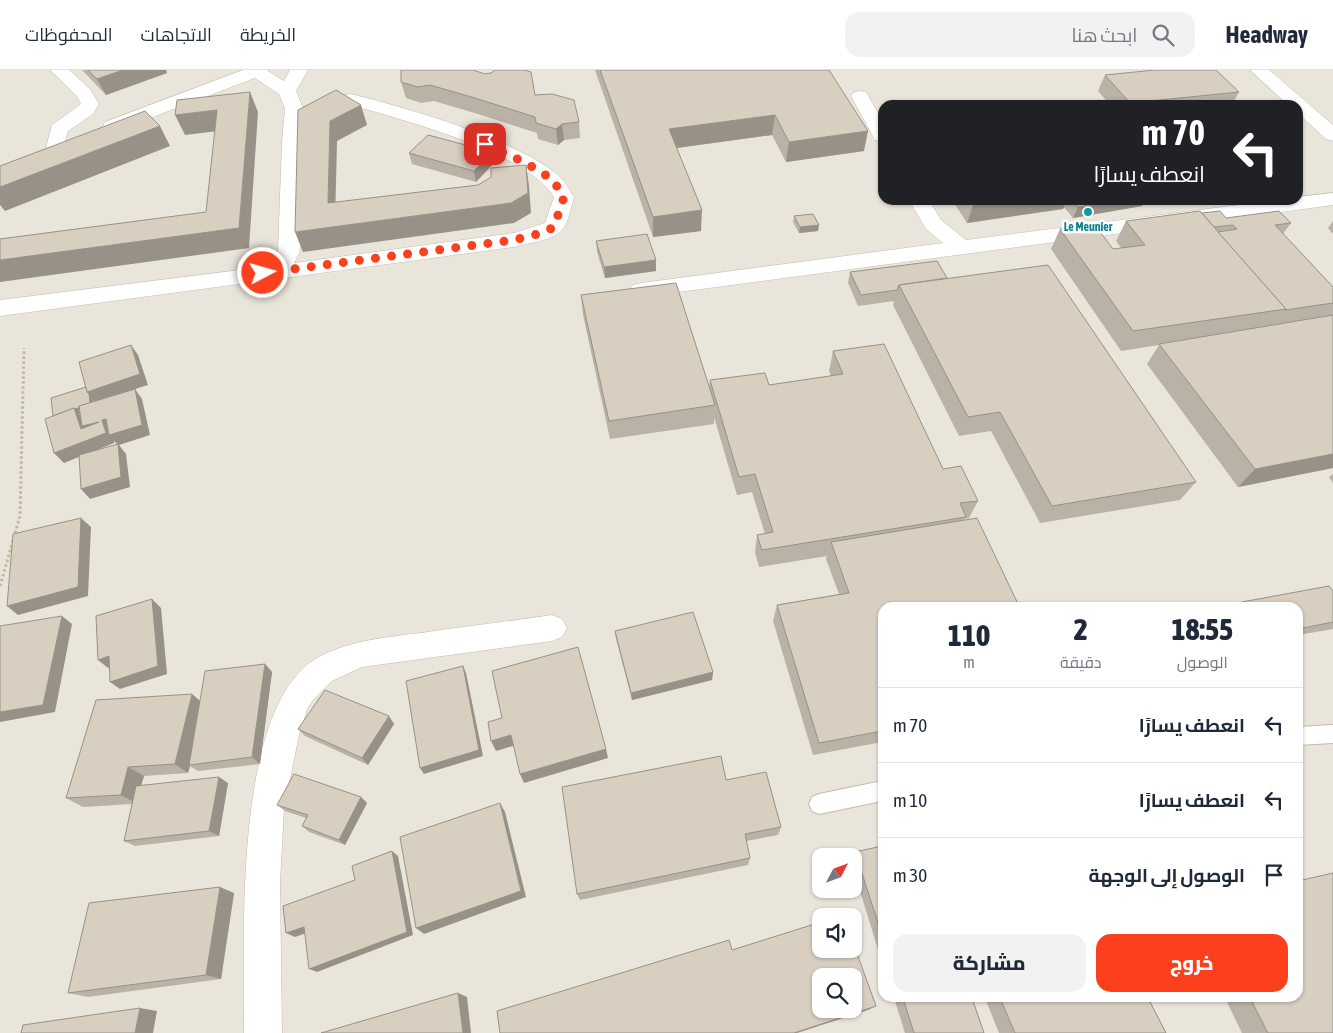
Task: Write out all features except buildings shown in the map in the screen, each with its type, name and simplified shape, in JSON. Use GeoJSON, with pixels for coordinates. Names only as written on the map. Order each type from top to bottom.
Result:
{"type":"FeatureCollection","features":[{"type":"Feature","properties":{"kind":"street"},"geometry":{"type":"LineString","coordinates":[[59,70],[84,93],[90,104],[87,110],[59,129],[47,150],[72,140]]}},
{"type":"Feature","properties":{"kind":"street"},"geometry":{"type":"LineString","coordinates":[[287,91],[299,70]]}},
{"type":"Feature","properties":{"kind":"street"},"geometry":{"type":"LineString","coordinates":[[1259,70],[1293,100]]}},
{"type":"Feature","properties":{"kind":"street"},"geometry":{"type":"LineString","coordinates":[[99,131],[257,71],[287,91],[294,108],[291,142],[289,251],[279,272]]}},
{"type":"Feature","properties":{"kind":"street"},"geometry":{"type":"LineString","coordinates":[[860,96],[878,129]]}},
{"type":"Feature","properties":{"kind":"street"},"geometry":{"type":"LineString","coordinates":[[0,308],[514,240],[542,233],[554,227],[564,197],[552,179],[526,163],[485,144],[351,99]]}},
{"type":"Feature","properties":{"kind":"street"},"geometry":{"type":"LineString","coordinates":[[1303,109],[1333,135]]}},
{"type":"Feature","properties":{"kind":"street"},"geometry":{"type":"LineString","coordinates":[[1303,204],[1333,200]]}},
{"type":"Feature","properties":{"kind":"street"},"geometry":{"type":"LineString","coordinates":[[922,205],[933,224],[962,248]]}},
{"type":"Feature","properties":{"kind":"street"},"geometry":{"type":"LineString","coordinates":[[617,293],[1294,205]]}},
{"type":"Feature","properties":{"kind":"street"},"geometry":{"type":"LineString","coordinates":[[263,1033],[264,848],[268,800],[290,712],[301,690],[318,673],[339,661],[362,654],[552,628]]}},
{"type":"Feature","properties":{"kind":"lane"},"geometry":{"type":"LineString","coordinates":[[1303,736],[1333,734]]}},
{"type":"Feature","properties":{"kind":"lane"},"geometry":{"type":"LineString","coordinates":[[819,804],[878,792]]}},
{"type":"Feature","properties":{"kind":"path"},"geometry":{"type":"LineString","coordinates":[[0,586],[20,516],[24,348]]}},
{"type":"Feature","properties":{"kind":"shaded area"},"geometry":{"type":"Polygon","coordinates":[[[0,70],[1333,70],[1333,1033],[0,1033],[0,70]]]}},
{"type":"Feature","properties":{"kind":"place","name":"Le Meunier"},"geometry":{"type":"Point","coordinates":[1088,212]}},
{"type":"Feature","properties":{"kind":"route"},"geometry":{"type":"LineString","coordinates":[[263,273],[514,240],[542,233],[554,227],[564,197],[552,179],[526,163],[485,144]]}}]}
